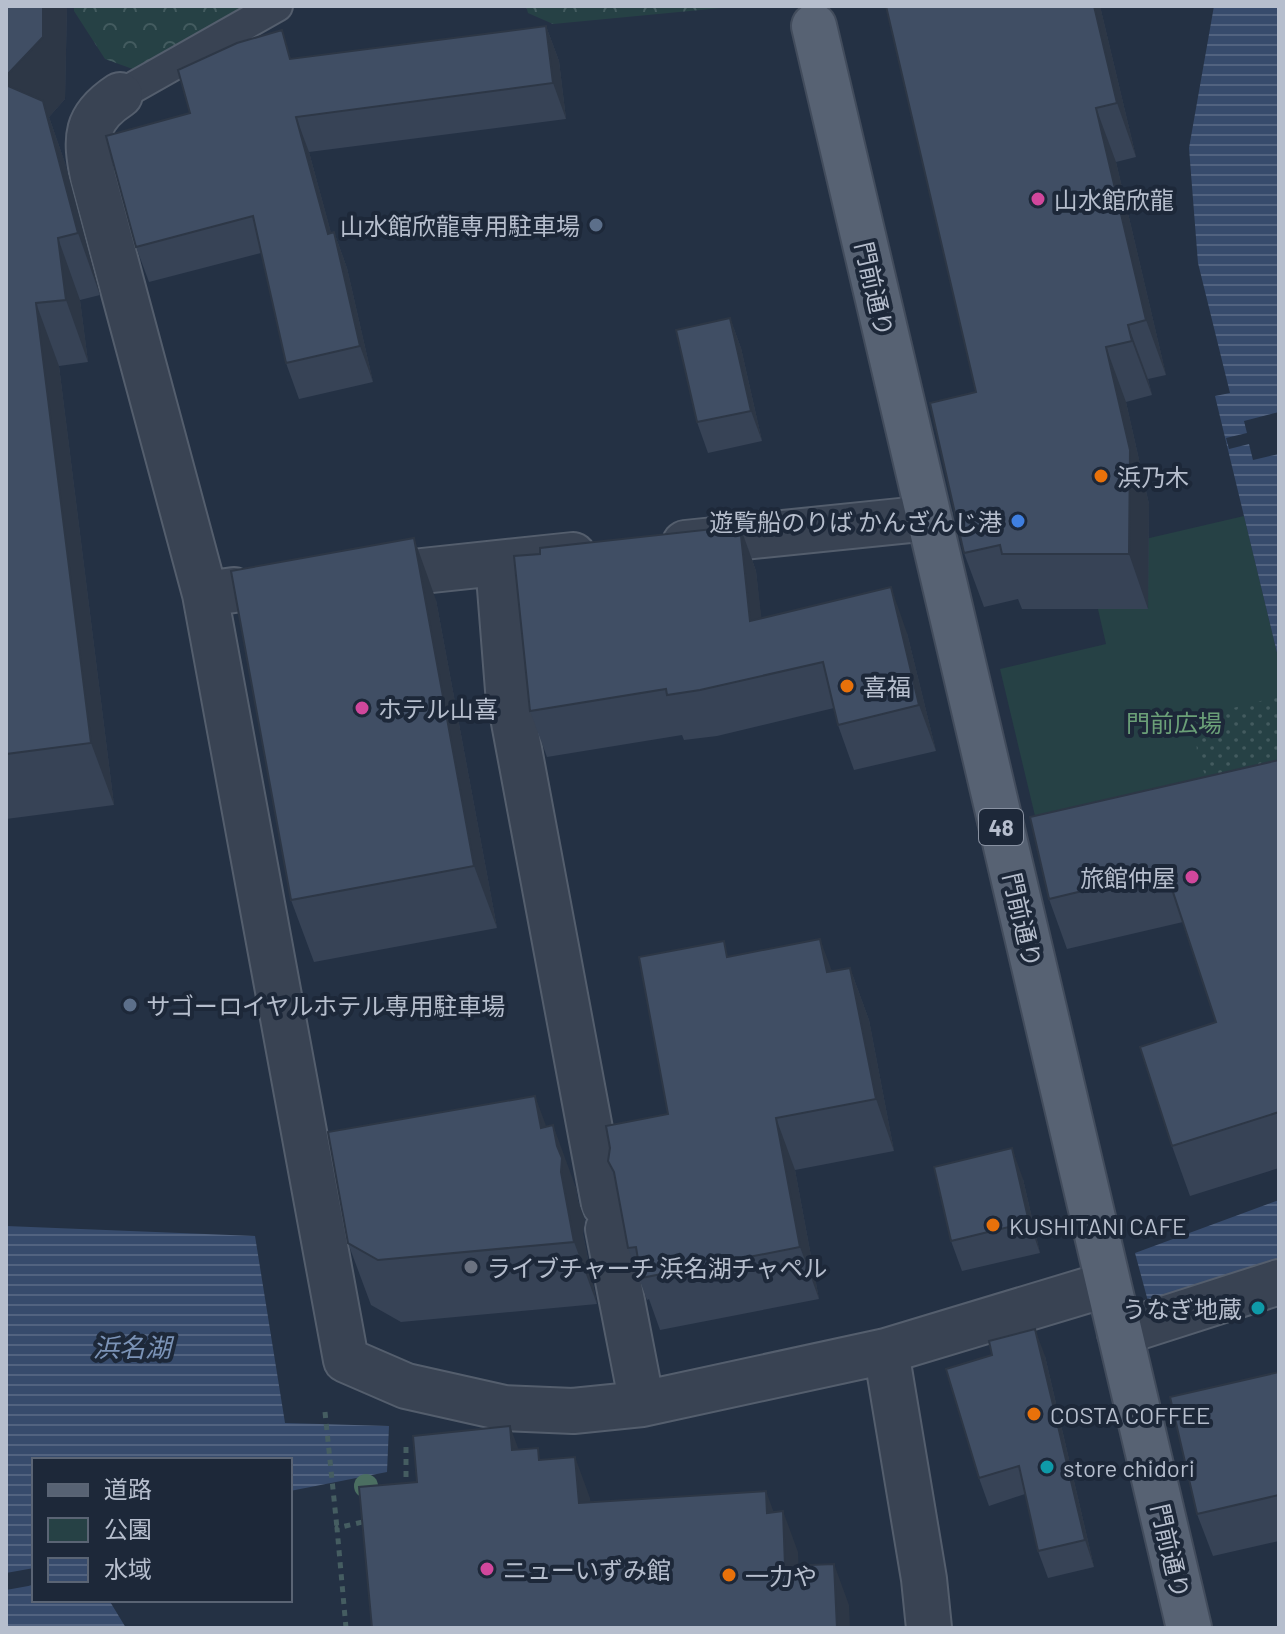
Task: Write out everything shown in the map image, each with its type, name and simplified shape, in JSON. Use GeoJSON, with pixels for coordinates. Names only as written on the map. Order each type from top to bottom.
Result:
{"type":"FeatureCollection","features":[{"type":"Feature","properties":{"kind":"main road","name":"門前通り"},"geometry":{"type":"LineString","coordinates":[[814,26],[1189,1628]]}},
{"type":"Feature","properties":{"kind":"street"},"geometry":{"type":"LineString","coordinates":[[120,95],[101,108],[89,128],[88,151],[205,594],[346,1360],[406,1386],[504,1408],[573,1411],[642,1404],[886,1351],[1108,1284]]}},
{"type":"Feature","properties":{"kind":"street"},"geometry":{"type":"LineString","coordinates":[[328,581],[929,518]]}},
{"type":"Feature","properties":{"kind":"street"},"geometry":{"type":"LineString","coordinates":[[498,563],[508,690],[642,1404]]}},
{"type":"Feature","properties":{"kind":"street"},"geometry":{"type":"LineString","coordinates":[[205,594],[267,587]]}},
{"type":"Feature","properties":{"kind":"street"},"geometry":{"type":"LineString","coordinates":[[1120,1333],[1279,1282]]}},
{"type":"Feature","properties":{"kind":"street"},"geometry":{"type":"LineString","coordinates":[[886,1351],[924,1579],[929,1628]]}},
{"type":"Feature","properties":{"kind":"lane"},"geometry":{"type":"LineString","coordinates":[[120,95],[277,6]]}},
{"type":"Feature","properties":{"kind":"path"},"geometry":{"type":"LineString","coordinates":[[405,1496],[406,1386]]}},
{"type":"Feature","properties":{"kind":"path"},"geometry":{"type":"LineString","coordinates":[[325,1410],[346,1628]]}},
{"type":"Feature","properties":{"kind":"path"},"geometry":{"type":"LineString","coordinates":[[337,1528],[378,1518]]}},
{"type":"Feature","properties":{"kind":"green space"},"geometry":{"type":"Polygon","coordinates":[[[74,6],[258,6],[141,72],[105,59],[74,11],[74,6]]]}},
{"type":"Feature","properties":{"kind":"green space"},"geometry":{"type":"Polygon","coordinates":[[[526,6],[742,6],[553,24],[528,13],[526,6]]]}},
{"type":"Feature","properties":{"kind":"green space","name":"門前広場"},"geometry":{"type":"Polygon","coordinates":[[[1244,516],[1279,661],[1279,804],[1045,858],[1000,669],[1106,644],[1085,553],[1244,516]]]}},
{"type":"Feature","properties":{"kind":"green space"},"geometry":{"type":"Polygon","coordinates":[[[1279,697],[1279,804],[1207,778],[1198,757],[1197,740],[1202,727],[1226,711],[1279,697]]]}},
{"type":"Feature","properties":{"kind":"water"},"geometry":{"type":"Polygon","coordinates":[[[1214,6],[1279,6],[1279,661],[1215,396],[1230,393],[1198,263],[1189,148],[1214,6]]]}},
{"type":"Feature","properties":{"kind":"water"},"geometry":{"type":"Polygon","coordinates":[[[1279,1200],[1279,1261],[1149,1305],[1135,1253],[1279,1200]]]}},
{"type":"Feature","properties":{"kind":"water","name":"浜名湖"},"geometry":{"type":"Polygon","coordinates":[[[6,1226],[255,1236],[285,1423],[389,1426],[387,1472],[292,1491],[292,1458],[32,1458],[32,1568],[6,1573],[6,1226]]]}},
{"type":"Feature","properties":{"kind":"water"},"geometry":{"type":"Polygon","coordinates":[[[32,1585],[32,1602],[110,1602],[126,1628],[6,1628],[6,1590],[32,1585]]]}},
{"type":"Feature","properties":{"kind":"pier"},"geometry":{"type":"Polygon","coordinates":[[[1279,412],[1279,454],[1253,460],[1249,444],[1229,449],[1226,438],[1247,433],[1244,421],[1279,412]]]}},
{"type":"Feature","properties":{"kind":"building"},"geometry":{"type":"Polygon","coordinates":[[[6,6],[43,6],[43,37],[6,76],[6,6]]]}},
{"type":"Feature","properties":{"kind":"building"},"geometry":{"type":"Polygon","coordinates":[[[886,6],[1094,6],[1117,103],[1096,108],[1146,320],[1128,325],[1132,341],[1106,347],[1130,450],[1129,554],[1002,554],[1000,545],[964,553],[930,403],[976,392],[886,6]]]}},
{"type":"Feature","properties":{"kind":"building"},"geometry":{"type":"Polygon","coordinates":[[[546,26],[553,83],[296,117],[328,234],[334,232],[360,346],[286,363],[253,216],[136,247],[106,136],[190,113],[178,70],[237,43],[282,30],[290,59],[546,26]]]}},
{"type":"Feature","properties":{"kind":"building"},"geometry":{"type":"Polygon","coordinates":[[[6,85],[43,101],[78,233],[58,238],[66,300],[36,303],[91,743],[6,754],[6,85]]]}},
{"type":"Feature","properties":{"kind":"building"},"geometry":{"type":"Polygon","coordinates":[[[730,318],[751,411],[697,422],[676,330],[730,318]]]}},
{"type":"Feature","properties":{"kind":"building"},"geometry":{"type":"Polygon","coordinates":[[[740,526],[750,621],[891,587],[919,705],[838,725],[823,662],[700,690],[667,695],[666,689],[530,711],[514,556],[540,554],[540,548],[740,526]]]}},
{"type":"Feature","properties":{"kind":"building"},"geometry":{"type":"Polygon","coordinates":[[[414,538],[474,866],[291,900],[231,571],[414,538]]]}},
{"type":"Feature","properties":{"kind":"building"},"geometry":{"type":"Polygon","coordinates":[[[1279,760],[1279,1112],[1172,1146],[1140,1047],[1216,1022],[1166,871],[1049,899],[1030,817],[1279,760]]]}},
{"type":"Feature","properties":{"kind":"building"},"geometry":{"type":"Polygon","coordinates":[[[820,939],[827,972],[850,968],[876,1099],[776,1118],[800,1247],[641,1278],[636,1247],[628,1248],[614,1172],[608,1161],[610,1148],[606,1126],[668,1114],[639,957],[724,941],[727,957],[820,939]]]}},
{"type":"Feature","properties":{"kind":"building"},"geometry":{"type":"Polygon","coordinates":[[[535,1096],[541,1128],[553,1125],[562,1158],[561,1172],[574,1242],[378,1260],[348,1243],[328,1132],[535,1096]]]}},
{"type":"Feature","properties":{"kind":"building"},"geometry":{"type":"Polygon","coordinates":[[[1012,1148],[1029,1222],[951,1241],[934,1167],[1012,1148]]]}},
{"type":"Feature","properties":{"kind":"building"},"geometry":{"type":"Polygon","coordinates":[[[1035,1329],[1085,1540],[1038,1551],[1019,1466],[979,1478],[946,1369],[992,1355],[989,1341],[1035,1329]]]}},
{"type":"Feature","properties":{"kind":"building"},"geometry":{"type":"Polygon","coordinates":[[[1279,1372],[1279,1495],[1197,1514],[1170,1397],[1279,1372]]]}},
{"type":"Feature","properties":{"kind":"building"},"geometry":{"type":"Polygon","coordinates":[[[510,1426],[512,1450],[538,1448],[539,1460],[575,1457],[579,1503],[766,1491],[767,1513],[783,1511],[785,1566],[834,1564],[837,1628],[372,1628],[359,1487],[417,1482],[413,1436],[510,1426]]]}},
{"type":"Feature","properties":{"kind":"place","name":"山水館欣龍"},"geometry":{"type":"Point","coordinates":[1038,199]}},
{"type":"Feature","properties":{"kind":"place","name":"山水館欣龍専用駐車場"},"geometry":{"type":"Point","coordinates":[596,225]}},
{"type":"Feature","properties":{"kind":"place","name":"浜乃木"},"geometry":{"type":"Point","coordinates":[1101,476]}},
{"type":"Feature","properties":{"kind":"place","name":"遊覧船のりば かんざんじ港"},"geometry":{"type":"Point","coordinates":[1018,521]}},
{"type":"Feature","properties":{"kind":"place","name":"喜福"},"geometry":{"type":"Point","coordinates":[847,686]}},
{"type":"Feature","properties":{"kind":"place","name":"ホテル山喜"},"geometry":{"type":"Point","coordinates":[362,708]}},
{"type":"Feature","properties":{"kind":"place","name":"旅館仲屋"},"geometry":{"type":"Point","coordinates":[1192,877]}},
{"type":"Feature","properties":{"kind":"place","name":"サゴーロイヤルホテル専用駐車場"},"geometry":{"type":"Point","coordinates":[130,1005]}},
{"type":"Feature","properties":{"kind":"place","name":"KUSHITANI CAFE"},"geometry":{"type":"Point","coordinates":[993,1225]}},
{"type":"Feature","properties":{"kind":"place","name":"ライブチャーチ 浜名湖チャペル"},"geometry":{"type":"Point","coordinates":[471,1267]}},
{"type":"Feature","properties":{"kind":"place","name":"うなぎ地蔵"},"geometry":{"type":"Point","coordinates":[1258,1308]}},
{"type":"Feature","properties":{"kind":"place","name":"COSTA COFFEE"},"geometry":{"type":"Point","coordinates":[1034,1414]}},
{"type":"Feature","properties":{"kind":"place","name":"store chidori"},"geometry":{"type":"Point","coordinates":[1047,1467]}},
{"type":"Feature","properties":{"kind":"place","name":"ニューいずみ館"},"geometry":{"type":"Point","coordinates":[487,1569]}},
{"type":"Feature","properties":{"kind":"place","name":"一力や"},"geometry":{"type":"Point","coordinates":[729,1575]}}]}
